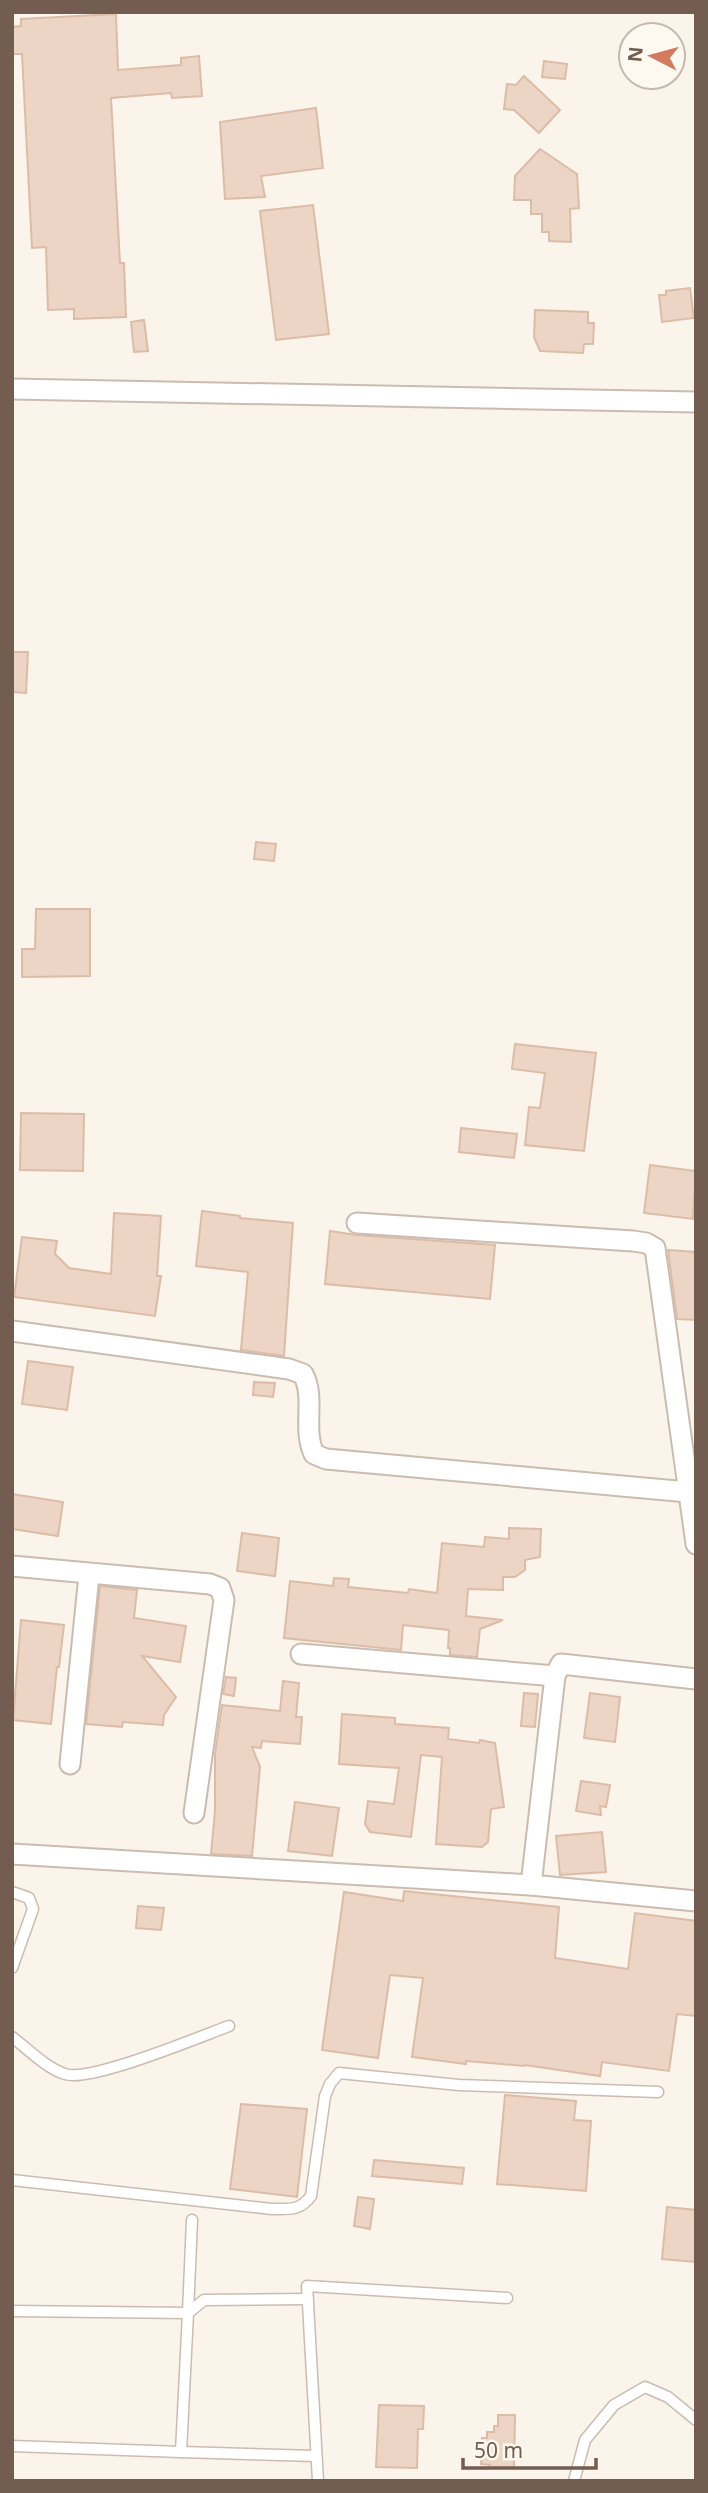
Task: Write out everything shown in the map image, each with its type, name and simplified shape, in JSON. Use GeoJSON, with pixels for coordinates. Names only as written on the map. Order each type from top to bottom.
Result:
{"type":"FeatureCollection","features":[{"type":"Feature","properties":{"kind":"street"},"geometry":{"type":"LineString","coordinates":[[12,389],[696,402]]}},
{"type":"Feature","properties":{"kind":"street"},"geometry":{"type":"LineString","coordinates":[[357,1223],[646,1242],[655,1248],[696,1544]]}},
{"type":"Feature","properties":{"kind":"street"},"geometry":{"type":"LineString","coordinates":[[12,1331],[303,1374],[309,1385],[309,1442],[314,1454],[326,1459],[688,1492]]}},
{"type":"Feature","properties":{"kind":"street"},"geometry":{"type":"LineString","coordinates":[[12,1566],[210,1584],[220,1588],[224,1600],[194,1813]]}},
{"type":"Feature","properties":{"kind":"street"},"geometry":{"type":"LineString","coordinates":[[70,1764],[89,1574]]}},
{"type":"Feature","properties":{"kind":"street"},"geometry":{"type":"LineString","coordinates":[[300,1654],[555,1676]]}},
{"type":"Feature","properties":{"kind":"street"},"geometry":{"type":"LineString","coordinates":[[531,1885],[555,1676],[561,1664],[696,1679]]}},
{"type":"Feature","properties":{"kind":"street"},"geometry":{"type":"LineString","coordinates":[[12,1854],[531,1885],[696,1900]]}},
{"type":"Feature","properties":{"kind":"lane"},"geometry":{"type":"LineString","coordinates":[[12,1892],[29,1898],[33,1909],[12,1968]]}},
{"type":"Feature","properties":{"kind":"lane"},"geometry":{"type":"LineString","coordinates":[[12,2037],[57,2071],[68,2076],[93,2075],[229,2026]]}},
{"type":"Feature","properties":{"kind":"lane"},"geometry":{"type":"LineString","coordinates":[[12,2180],[295,2210],[305,2205],[311,2196],[325,2096],[339,2073],[459,2085],[658,2092]]}},
{"type":"Feature","properties":{"kind":"lane"},"geometry":{"type":"LineString","coordinates":[[181,2452],[192,2220]]}},
{"type":"Feature","properties":{"kind":"lane"},"geometry":{"type":"LineString","coordinates":[[318,2481],[307,2286],[506,2298]]}},
{"type":"Feature","properties":{"kind":"lane"},"geometry":{"type":"LineString","coordinates":[[12,2311],[188,2313],[204,2300],[308,2299]]}},
{"type":"Feature","properties":{"kind":"lane"},"geometry":{"type":"LineString","coordinates":[[574,2481],[585,2440],[614,2405],[645,2387],[668,2397],[696,2420]]}},
{"type":"Feature","properties":{"kind":"lane"},"geometry":{"type":"LineString","coordinates":[[12,2446],[316,2456]]}},
{"type":"Feature","properties":{"kind":"building"},"geometry":{"type":"Polygon","coordinates":[[[116,14],[118,70],[181,65],[181,58],[199,56],[202,96],[172,98],[171,93],[111,98],[120,263],[124,263],[126,317],[74,319],[74,309],[48,310],[46,247],[32,248],[22,54],[12,54],[12,27],[21,26],[21,19],[116,14]]]}},
{"type":"Feature","properties":{"kind":"building"},"geometry":{"type":"Polygon","coordinates":[[[544,61],[567,64],[565,79],[542,77],[544,61]]]}},
{"type":"Feature","properties":{"kind":"building"},"geometry":{"type":"Polygon","coordinates":[[[524,76],[560,110],[539,133],[514,110],[504,109],[507,84],[516,85],[524,76]]]}},
{"type":"Feature","properties":{"kind":"building"},"geometry":{"type":"Polygon","coordinates":[[[316,108],[323,168],[261,176],[265,197],[225,199],[220,122],[316,108]]]}},
{"type":"Feature","properties":{"kind":"building"},"geometry":{"type":"Polygon","coordinates":[[[540,149],[577,174],[579,208],[570,209],[571,242],[549,241],[549,232],[542,232],[542,214],[531,214],[531,200],[514,200],[515,176],[540,149]]]}},
{"type":"Feature","properties":{"kind":"building"},"geometry":{"type":"Polygon","coordinates":[[[313,205],[329,334],[276,340],[260,211],[313,205]]]}},
{"type":"Feature","properties":{"kind":"building"},"geometry":{"type":"Polygon","coordinates":[[[690,288],[694,318],[662,322],[659,295],[666,295],[666,291],[690,288]]]}},
{"type":"Feature","properties":{"kind":"building"},"geometry":{"type":"Polygon","coordinates":[[[535,310],[588,312],[588,323],[594,323],[593,344],[584,344],[583,353],[540,351],[534,337],[535,310]]]}},
{"type":"Feature","properties":{"kind":"building"},"geometry":{"type":"Polygon","coordinates":[[[144,320],[148,351],[134,352],[131,322],[144,320]]]}},
{"type":"Feature","properties":{"kind":"building"},"geometry":{"type":"Polygon","coordinates":[[[12,652],[28,652],[26,693],[12,692],[12,652]]]}},
{"type":"Feature","properties":{"kind":"building"},"geometry":{"type":"Polygon","coordinates":[[[256,842],[276,844],[274,861],[254,859],[256,842]]]}},
{"type":"Feature","properties":{"kind":"building"},"geometry":{"type":"Polygon","coordinates":[[[36,909],[90,909],[90,976],[22,977],[22,949],[35,949],[36,909]]]}},
{"type":"Feature","properties":{"kind":"building"},"geometry":{"type":"Polygon","coordinates":[[[515,1044],[596,1053],[584,1151],[525,1145],[529,1107],[540,1108],[545,1073],[512,1069],[515,1044]]]}},
{"type":"Feature","properties":{"kind":"building"},"geometry":{"type":"Polygon","coordinates":[[[21,1113],[84,1114],[83,1171],[20,1170],[21,1113]]]}},
{"type":"Feature","properties":{"kind":"building"},"geometry":{"type":"Polygon","coordinates":[[[461,1128],[517,1134],[514,1158],[459,1152],[461,1128]]]}},
{"type":"Feature","properties":{"kind":"building"},"geometry":{"type":"Polygon","coordinates":[[[650,1165],[696,1171],[693,1219],[644,1213],[650,1165]]]}},
{"type":"Feature","properties":{"kind":"building"},"geometry":{"type":"Polygon","coordinates":[[[202,1211],[293,1223],[284,1356],[241,1350],[248,1272],[196,1266],[202,1211]]]}},
{"type":"Feature","properties":{"kind":"building"},"geometry":{"type":"Polygon","coordinates":[[[114,1213],[161,1216],[157,1276],[161,1276],[155,1316],[14,1297],[22,1237],[57,1241],[55,1254],[69,1268],[111,1274],[114,1213]]]}},
{"type":"Feature","properties":{"kind":"building"},"geometry":{"type":"Polygon","coordinates":[[[330,1231],[495,1245],[490,1299],[325,1284],[330,1231]]]}},
{"type":"Feature","properties":{"kind":"building"},"geometry":{"type":"Polygon","coordinates":[[[668,1250],[696,1252],[696,1320],[677,1319],[668,1250]]]}},
{"type":"Feature","properties":{"kind":"building"},"geometry":{"type":"Polygon","coordinates":[[[28,1361],[73,1367],[67,1410],[22,1404],[28,1361]]]}},
{"type":"Feature","properties":{"kind":"building"},"geometry":{"type":"Polygon","coordinates":[[[254,1382],[275,1383],[273,1397],[253,1395],[254,1382]]]}},
{"type":"Feature","properties":{"kind":"building"},"geometry":{"type":"Polygon","coordinates":[[[12,1494],[63,1502],[58,1536],[12,1529],[12,1494]]]}},
{"type":"Feature","properties":{"kind":"building"},"geometry":{"type":"Polygon","coordinates":[[[509,1528],[541,1529],[540,1557],[525,1560],[525,1570],[515,1577],[503,1577],[503,1590],[468,1589],[466,1616],[503,1620],[480,1629],[477,1657],[450,1655],[449,1630],[403,1625],[401,1650],[284,1638],[290,1581],[333,1586],[334,1578],[349,1579],[348,1587],[408,1593],[409,1589],[437,1593],[442,1543],[484,1547],[485,1537],[509,1539],[509,1528]]]}},
{"type":"Feature","properties":{"kind":"building"},"geometry":{"type":"Polygon","coordinates":[[[242,1533],[279,1538],[275,1576],[237,1571],[242,1533]]]}},
{"type":"Feature","properties":{"kind":"building"},"geometry":{"type":"Polygon","coordinates":[[[100,1586],[137,1590],[134,1618],[186,1626],[180,1662],[142,1656],[176,1697],[164,1715],[163,1725],[123,1722],[122,1727],[86,1724],[100,1586]]]}},
{"type":"Feature","properties":{"kind":"building"},"geometry":{"type":"Polygon","coordinates":[[[21,1620],[64,1625],[51,1724],[13,1720],[21,1620]]]}},
{"type":"Feature","properties":{"kind":"building"},"geometry":{"type":"Polygon","coordinates":[[[226,1677],[236,1678],[234,1696],[223,1694],[226,1677]]]}},
{"type":"Feature","properties":{"kind":"building"},"geometry":{"type":"Polygon","coordinates":[[[283,1681],[299,1683],[296,1717],[302,1717],[300,1744],[262,1741],[261,1748],[252,1747],[260,1767],[252,1856],[211,1854],[215,1811],[215,1754],[222,1705],[280,1711],[283,1681]]]}},
{"type":"Feature","properties":{"kind":"building"},"geometry":{"type":"Polygon","coordinates":[[[524,1693],[538,1694],[535,1727],[521,1726],[524,1693]]]}},
{"type":"Feature","properties":{"kind":"building"},"geometry":{"type":"Polygon","coordinates":[[[590,1693],[620,1697],[615,1742],[584,1738],[590,1693]]]}},
{"type":"Feature","properties":{"kind":"building"},"geometry":{"type":"Polygon","coordinates":[[[342,1714],[395,1718],[395,1724],[449,1728],[448,1739],[495,1743],[504,1807],[491,1809],[488,1842],[482,1847],[436,1844],[442,1757],[421,1755],[411,1837],[370,1832],[365,1824],[368,1801],[394,1804],[399,1768],[339,1764],[342,1714]]]}},
{"type":"Feature","properties":{"kind":"building"},"geometry":{"type":"Polygon","coordinates":[[[581,1781],[610,1785],[606,1807],[600,1806],[601,1815],[576,1811],[581,1781]]]}},
{"type":"Feature","properties":{"kind":"building"},"geometry":{"type":"Polygon","coordinates":[[[295,1802],[339,1808],[332,1856],[288,1851],[295,1802]]]}},
{"type":"Feature","properties":{"kind":"building"},"geometry":{"type":"Polygon","coordinates":[[[602,1832],[606,1872],[560,1875],[556,1836],[602,1832]]]}},
{"type":"Feature","properties":{"kind":"building"},"geometry":{"type":"Polygon","coordinates":[[[404,1891],[559,1907],[555,1958],[628,1969],[635,1913],[696,1921],[696,2016],[677,2014],[669,2071],[602,2062],[600,2076],[525,2065],[466,2061],[466,2064],[412,2057],[423,1978],[390,1975],[378,2058],[322,2050],[344,1892],[403,1901],[404,1891]]]}},
{"type":"Feature","properties":{"kind":"building"},"geometry":{"type":"Polygon","coordinates":[[[138,1906],[164,1908],[161,1930],[136,1928],[138,1906]]]}},
{"type":"Feature","properties":{"kind":"building"},"geometry":{"type":"Polygon","coordinates":[[[505,2095],[576,2101],[574,2120],[591,2121],[586,2191],[497,2184],[505,2095]]]}},
{"type":"Feature","properties":{"kind":"building"},"geometry":{"type":"Polygon","coordinates":[[[241,2104],[307,2109],[297,2197],[230,2189],[241,2104]]]}},
{"type":"Feature","properties":{"kind":"building"},"geometry":{"type":"Polygon","coordinates":[[[374,2160],[464,2168],[462,2184],[372,2176],[374,2160]]]}},
{"type":"Feature","properties":{"kind":"building"},"geometry":{"type":"Polygon","coordinates":[[[358,2197],[374,2199],[370,2229],[354,2226],[358,2197]]]}},
{"type":"Feature","properties":{"kind":"building"},"geometry":{"type":"Polygon","coordinates":[[[667,2207],[696,2210],[696,2262],[662,2259],[667,2207]]]}},
{"type":"Feature","properties":{"kind":"building"},"geometry":{"type":"Polygon","coordinates":[[[379,2405],[424,2406],[423,2429],[418,2429],[417,2468],[376,2467],[379,2405]]]}},
{"type":"Feature","properties":{"kind":"building"},"geometry":{"type":"Polygon","coordinates":[[[498,2415],[515,2415],[514,2468],[490,2468],[490,2465],[481,2464],[482,2438],[487,2438],[487,2432],[494,2432],[494,2426],[498,2426],[498,2415]]]}}]}
